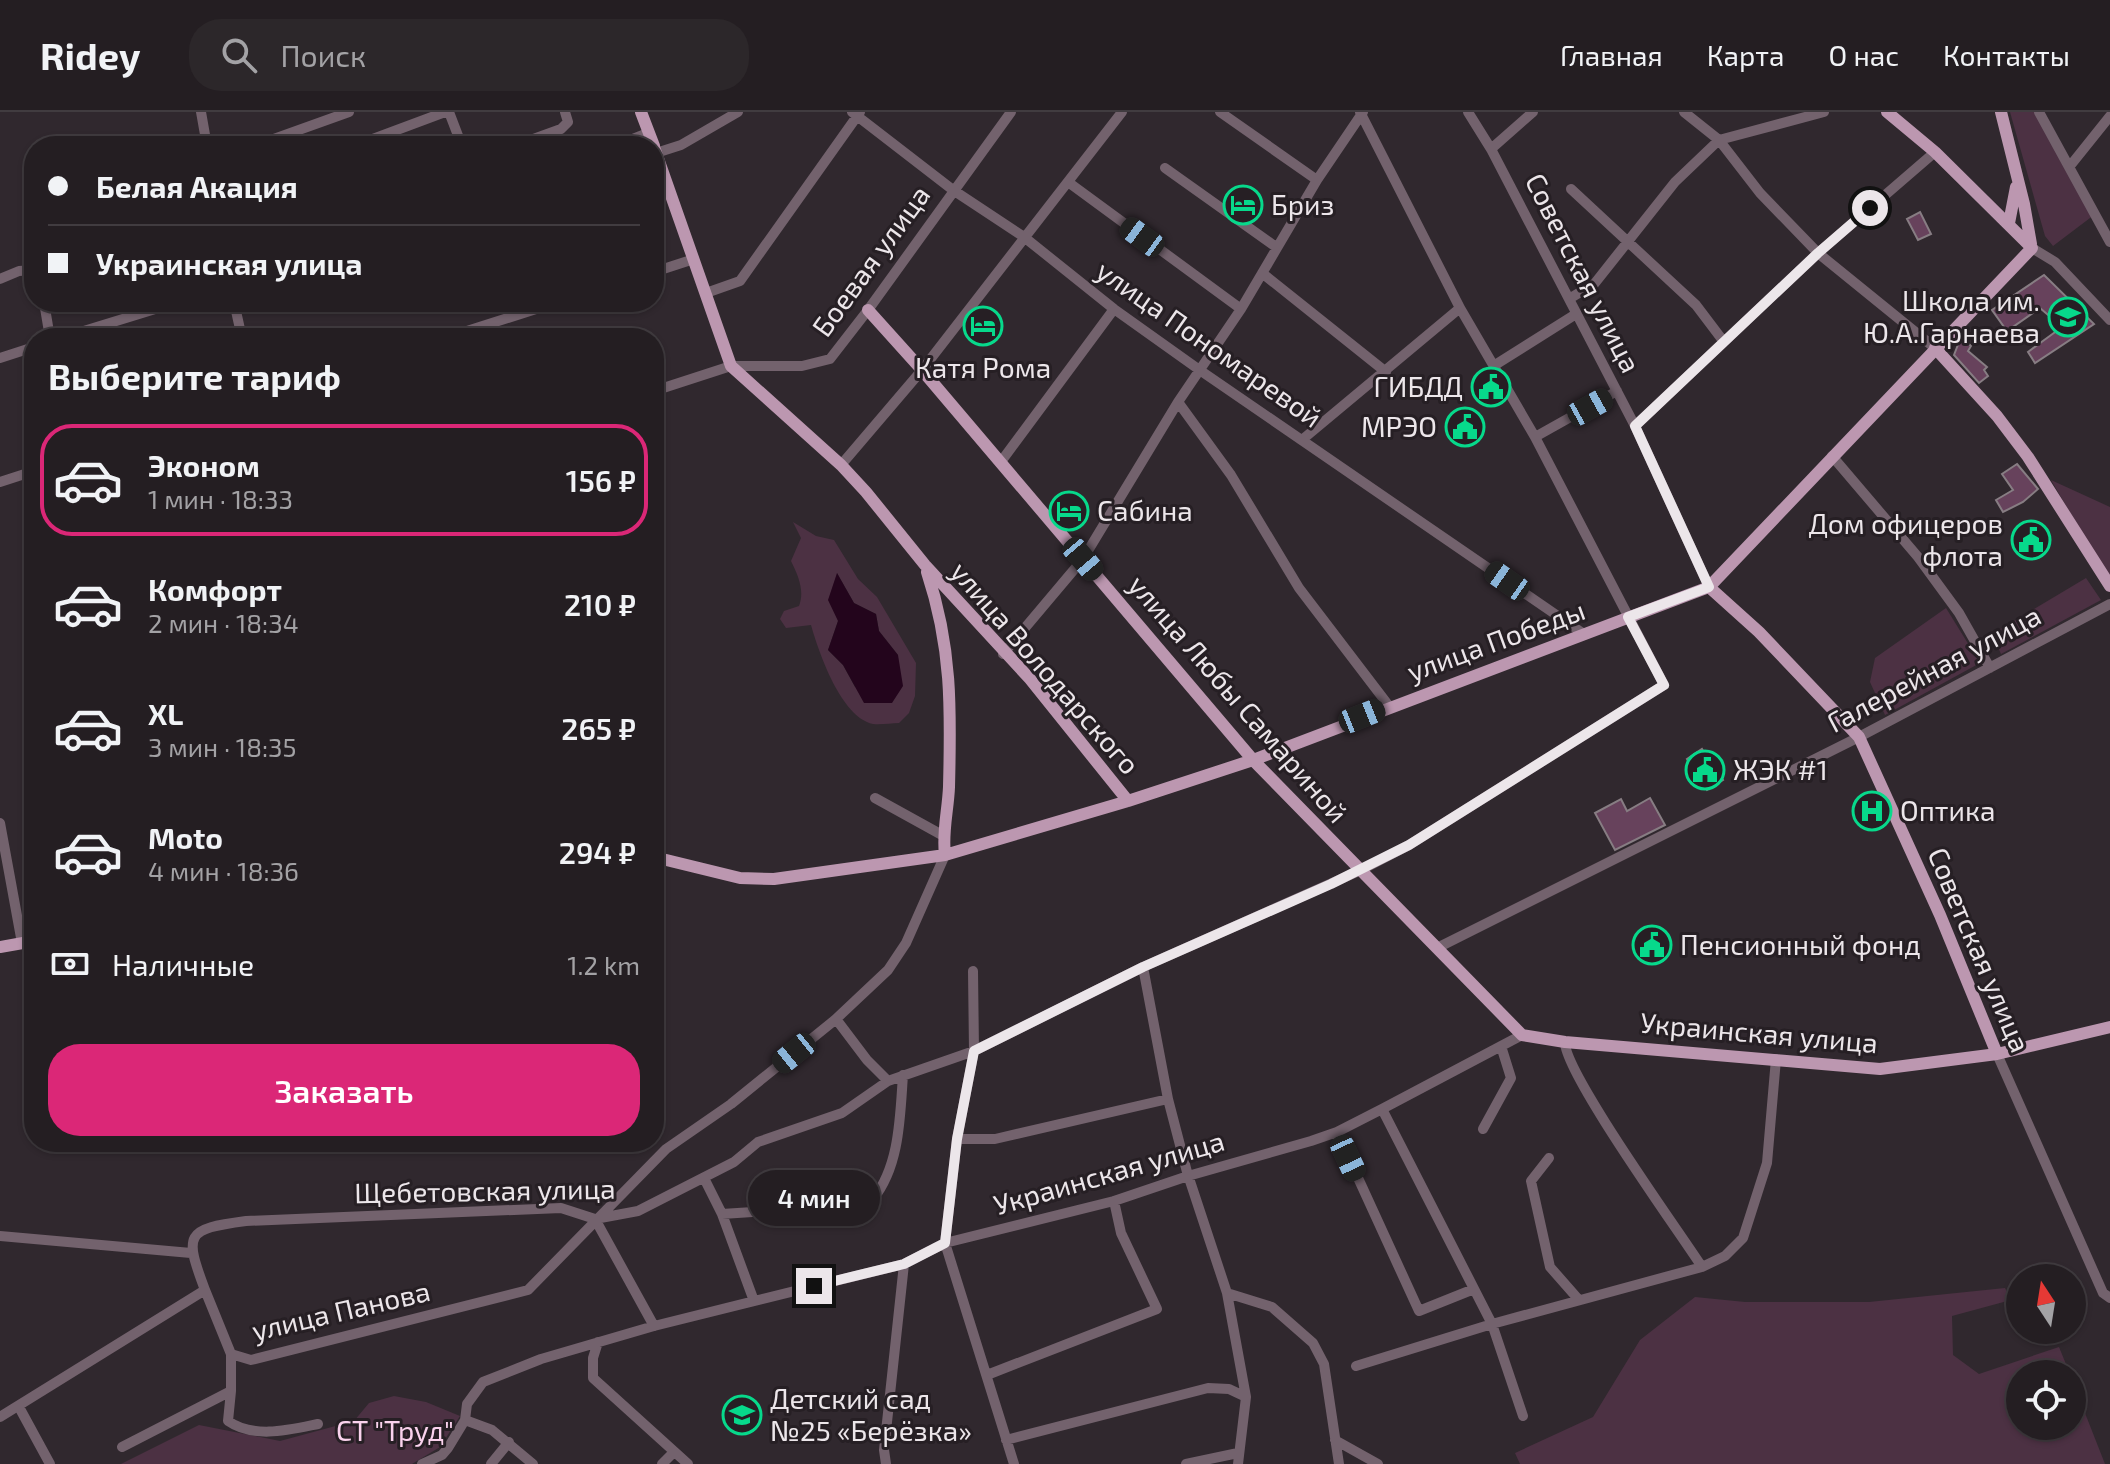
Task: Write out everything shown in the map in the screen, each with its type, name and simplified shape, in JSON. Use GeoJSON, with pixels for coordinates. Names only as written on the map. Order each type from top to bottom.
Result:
{"type":"FeatureCollection","features":[{"type":"Feature","properties":{"kind":"main road","name":"улица Володарского"},"geometry":{"type":"LineString","coordinates":[[641,112],[649,136]]}},
{"type":"Feature","properties":{"kind":"main road"},"geometry":{"type":"LineString","coordinates":[[1887,112],[1896,116],[1935,152],[2032,248]]}},
{"type":"Feature","properties":{"kind":"main road"},"geometry":{"type":"LineString","coordinates":[[2001,112],[2032,248]]}},
{"type":"Feature","properties":{"kind":"main road"},"geometry":{"type":"LineString","coordinates":[[1990,205],[2004,203],[2010,196],[2016,172]]}},
{"type":"Feature","properties":{"kind":"main road"},"geometry":{"type":"LineString","coordinates":[[2009,223],[2016,172]]}},
{"type":"Feature","properties":{"kind":"main road","name":"улица Володарского"},"geometry":{"type":"LineString","coordinates":[[664,174],[731,366],[841,465],[1003,654],[1030,679],[1128,801]]}},
{"type":"Feature","properties":{"kind":"main road","name":"улица Победы"},"geometry":{"type":"LineString","coordinates":[[664,859],[740,878],[774,879],[945,855],[1253,760],[1709,587],[2032,248]]}},
{"type":"Feature","properties":{"kind":"main road","name":"улица Любы Самариной"},"geometry":{"type":"LineString","coordinates":[[868,310],[1253,760],[1522,1035]]}},
{"type":"Feature","properties":{"kind":"main road"},"geometry":{"type":"LineString","coordinates":[[1933,350],[1997,416],[2028,457],[2110,586]]}},
{"type":"Feature","properties":{"kind":"main road","name":"улица Володарского"},"geometry":{"type":"LineString","coordinates":[[925,565],[938,605],[948,654],[949,790],[942,835],[945,855]]}},
{"type":"Feature","properties":{"kind":"main road","name":"Советская улица"},"geometry":{"type":"LineString","coordinates":[[1709,587],[1759,632],[1859,737],[1940,915],[1997,1054]]}},
{"type":"Feature","properties":{"kind":"main road"},"geometry":{"type":"LineString","coordinates":[[0,947],[24,943]]}},
{"type":"Feature","properties":{"kind":"main road","name":"Украинская улица"},"geometry":{"type":"LineString","coordinates":[[1522,1035],[1565,1042],[1880,1069],[1997,1054],[2110,1027]]}},
{"type":"Feature","properties":{"kind":"street"},"geometry":{"type":"LineString","coordinates":[[201,112],[205,136]]}},
{"type":"Feature","properties":{"kind":"street"},"geometry":{"type":"LineString","coordinates":[[282,136],[349,112]]}},
{"type":"Feature","properties":{"kind":"street"},"geometry":{"type":"LineString","coordinates":[[389,136],[447,112],[458,136]]}},
{"type":"Feature","properties":{"kind":"street"},"geometry":{"type":"LineString","coordinates":[[542,136],[561,129],[568,122],[565,112]]}},
{"type":"Feature","properties":{"kind":"street"},"geometry":{"type":"LineString","coordinates":[[664,147],[681,145],[738,112]]}},
{"type":"Feature","properties":{"kind":"street","name":"Боевая улица"},"geometry":{"type":"LineString","coordinates":[[664,388],[731,366],[802,366],[830,359],[1011,112]]}},
{"type":"Feature","properties":{"kind":"street"},"geometry":{"type":"LineString","coordinates":[[841,465],[922,370],[1122,112]]}},
{"type":"Feature","properties":{"kind":"street"},"geometry":{"type":"LineString","coordinates":[[1220,112],[1317,180]]}},
{"type":"Feature","properties":{"kind":"street","name":"Советская улица"},"geometry":{"type":"LineString","coordinates":[[1468,112],[1491,149],[1635,426],[1709,587]]}},
{"type":"Feature","properties":{"kind":"street"},"geometry":{"type":"LineString","coordinates":[[1491,149],[1533,112]]}},
{"type":"Feature","properties":{"kind":"street"},"geometry":{"type":"LineString","coordinates":[[1684,112],[1719,140],[1760,193],[1818,253],[1933,350]]}},
{"type":"Feature","properties":{"kind":"street"},"geometry":{"type":"LineString","coordinates":[[1569,299],[1595,283],[1675,182],[1719,140],[1824,112]]}},
{"type":"Feature","properties":{"kind":"street"},"geometry":{"type":"LineString","coordinates":[[2039,112],[2110,242]]}},
{"type":"Feature","properties":{"kind":"street"},"geometry":{"type":"LineString","coordinates":[[706,293],[740,281],[857,113]]}},
{"type":"Feature","properties":{"kind":"street","name":"улица Пономаревой"},"geometry":{"type":"LineString","coordinates":[[857,113],[953,190],[1024,237],[1114,309],[1584,634]]}},
{"type":"Feature","properties":{"kind":"street"},"geometry":{"type":"LineString","coordinates":[[1003,654],[1083,559],[1178,402],[1241,309],[1317,180],[1362,113],[1460,308],[1535,437],[1628,617]]}},
{"type":"Feature","properties":{"kind":"street"},"geometry":{"type":"LineString","coordinates":[[2070,166],[2110,116]]}},
{"type":"Feature","properties":{"kind":"street"},"geometry":{"type":"LineString","coordinates":[[640,136],[648,133]]}},
{"type":"Feature","properties":{"kind":"street"},"geometry":{"type":"LineString","coordinates":[[1635,426],[1818,253],[1935,152]]}},
{"type":"Feature","properties":{"kind":"street"},"geometry":{"type":"LineString","coordinates":[[1165,168],[1276,247]]}},
{"type":"Feature","properties":{"kind":"street"},"geometry":{"type":"LineString","coordinates":[[1068,182],[1241,309]]}},
{"type":"Feature","properties":{"kind":"street"},"geometry":{"type":"LineString","coordinates":[[1571,189],[1696,305],[1724,342]]}},
{"type":"Feature","properties":{"kind":"street"},"geometry":{"type":"LineString","coordinates":[[2032,248],[2043,253],[2110,320]]}},
{"type":"Feature","properties":{"kind":"street"},"geometry":{"type":"LineString","coordinates":[[664,269],[694,259]]}},
{"type":"Feature","properties":{"kind":"street"},"geometry":{"type":"LineString","coordinates":[[0,279],[24,271]]}},
{"type":"Feature","properties":{"kind":"street"},"geometry":{"type":"LineString","coordinates":[[1262,273],[1386,372]]}},
{"type":"Feature","properties":{"kind":"street"},"geometry":{"type":"LineString","coordinates":[[1303,439],[1460,308]]}},
{"type":"Feature","properties":{"kind":"street"},"geometry":{"type":"LineString","coordinates":[[1000,463],[1114,309]]}},
{"type":"Feature","properties":{"kind":"street"},"geometry":{"type":"LineString","coordinates":[[94,328],[146,312]]}},
{"type":"Feature","properties":{"kind":"street"},"geometry":{"type":"LineString","coordinates":[[476,328],[527,312]]}},
{"type":"Feature","properties":{"kind":"street"},"geometry":{"type":"LineString","coordinates":[[1495,365],[1576,314]]}},
{"type":"Feature","properties":{"kind":"street"},"geometry":{"type":"LineString","coordinates":[[0,358],[24,350]]}},
{"type":"Feature","properties":{"kind":"street"},"geometry":{"type":"LineString","coordinates":[[1535,437],[1617,391]]}},
{"type":"Feature","properties":{"kind":"street"},"geometry":{"type":"LineString","coordinates":[[1178,402],[1231,475],[1299,588],[1389,706]]}},
{"type":"Feature","properties":{"kind":"street"},"geometry":{"type":"LineString","coordinates":[[1832,456],[1918,557],[1959,613],[1990,668]]}},
{"type":"Feature","properties":{"kind":"street"},"geometry":{"type":"LineString","coordinates":[[0,482],[24,474]]}},
{"type":"Feature","properties":{"kind":"street","name":"Галерейная улица"},"geometry":{"type":"LineString","coordinates":[[1437,948],[1482,922],[1859,737],[2110,604]]}},
{"type":"Feature","properties":{"kind":"street","name":"Щебетовская улица"},"geometry":{"type":"LineString","coordinates":[[191,1253],[194,1240],[208,1226],[246,1221],[561,1208],[595,1219],[638,1211],[734,1162],[758,1142],[842,1113],[888,1081],[974,1051],[1143,967],[1359,871],[1409,845],[1664,685],[1628,617]]}},
{"type":"Feature","properties":{"kind":"street"},"geometry":{"type":"LineString","coordinates":[[875,798],[942,835]]}},
{"type":"Feature","properties":{"kind":"street"},"geometry":{"type":"LineString","coordinates":[[0,823],[24,925]]}},
{"type":"Feature","properties":{"kind":"street","name":"улица Панова"},"geometry":{"type":"LineString","coordinates":[[664,1151],[731,1104],[836,1019],[888,970],[925,905],[945,855]]}},
{"type":"Feature","properties":{"kind":"street"},"geometry":{"type":"LineString","coordinates":[[1143,967],[1168,1099],[1188,1176],[1227,1293],[1246,1397],[1238,1458],[1186,1464]]}},
{"type":"Feature","properties":{"kind":"street"},"geometry":{"type":"LineString","coordinates":[[973,971],[974,1051],[957,1139],[945,1243],[1014,1464]]}},
{"type":"Feature","properties":{"kind":"street"},"geometry":{"type":"LineString","coordinates":[[836,1019],[867,1060],[888,1081]]}},
{"type":"Feature","properties":{"kind":"street","name":"Украинская улица"},"geometry":{"type":"LineString","coordinates":[[422,1464],[442,1455],[465,1420],[467,1404],[483,1382],[598,1342],[904,1264],[945,1243],[1114,1201],[1337,1132],[1522,1035]]}},
{"type":"Feature","properties":{"kind":"street"},"geometry":{"type":"LineString","coordinates":[[1565,1042],[1565,1051],[1583,1089],[1702,1267]]}},
{"type":"Feature","properties":{"kind":"street"},"geometry":{"type":"LineString","coordinates":[[1483,1129],[1511,1078],[1501,1046]]}},
{"type":"Feature","properties":{"kind":"street","name":"Советская улица"},"geometry":{"type":"LineString","coordinates":[[1997,1054],[2106,1296]]}},
{"type":"Feature","properties":{"kind":"street"},"geometry":{"type":"LineString","coordinates":[[1356,1366],[1492,1324],[1702,1267],[1725,1256],[1743,1238],[1767,1163],[1776,1059]]}},
{"type":"Feature","properties":{"kind":"street"},"geometry":{"type":"LineString","coordinates":[[722,1214],[797,1209],[873,1199],[884,1185],[899,1131],[903,1075]]}},
{"type":"Feature","properties":{"kind":"street"},"geometry":{"type":"LineString","coordinates":[[957,1139],[995,1139],[1168,1099]]}},
{"type":"Feature","properties":{"kind":"street"},"geometry":{"type":"LineString","coordinates":[[1382,1109],[1492,1324],[1523,1416]]}},
{"type":"Feature","properties":{"kind":"street"},"geometry":{"type":"LineString","coordinates":[[1337,1132],[1419,1311],[1474,1289]]}},
{"type":"Feature","properties":{"kind":"street","name":"улица Панова"},"geometry":{"type":"LineString","coordinates":[[205,1290],[231,1354],[251,1360],[528,1290],[663,1152]]}},
{"type":"Feature","properties":{"kind":"street"},"geometry":{"type":"LineString","coordinates":[[1549,1158],[1531,1181],[1533,1200],[1550,1267],[1579,1300]]}},
{"type":"Feature","properties":{"kind":"street"},"geometry":{"type":"LineString","coordinates":[[704,1178],[722,1214],[754,1301]]}},
{"type":"Feature","properties":{"kind":"street"},"geometry":{"type":"LineString","coordinates":[[987,1375],[1157,1309],[1121,1233],[1114,1201]]}},
{"type":"Feature","properties":{"kind":"street"},"geometry":{"type":"LineString","coordinates":[[595,1219],[654,1326]]}},
{"type":"Feature","properties":{"kind":"street"},"geometry":{"type":"LineString","coordinates":[[0,1236],[191,1253],[205,1290],[0,1417]]}},
{"type":"Feature","properties":{"kind":"street"},"geometry":{"type":"LineString","coordinates":[[886,1464],[884,1450],[904,1264]]}},
{"type":"Feature","properties":{"kind":"street"},"geometry":{"type":"LineString","coordinates":[[1227,1293],[1272,1307],[1313,1343],[1324,1364],[1339,1464]]}},
{"type":"Feature","properties":{"kind":"street"},"geometry":{"type":"LineString","coordinates":[[598,1342],[593,1358],[593,1378],[688,1464]]}},
{"type":"Feature","properties":{"kind":"street"},"geometry":{"type":"LineString","coordinates":[[231,1354],[228,1421],[237,1427],[277,1433],[318,1424]]}},
{"type":"Feature","properties":{"kind":"street"},"geometry":{"type":"LineString","coordinates":[[1006,1440],[1208,1388],[1229,1389],[1246,1397]]}},
{"type":"Feature","properties":{"kind":"street"},"geometry":{"type":"LineString","coordinates":[[122,1447],[231,1391]]}},
{"type":"Feature","properties":{"kind":"street"},"geometry":{"type":"LineString","coordinates":[[19,1407],[50,1464]]}},
{"type":"Feature","properties":{"kind":"street"},"geometry":{"type":"LineString","coordinates":[[465,1420],[492,1430],[533,1464]]}},
{"type":"Feature","properties":{"kind":"street"},"geometry":{"type":"LineString","coordinates":[[1335,1440],[1378,1464]]}},
{"type":"Feature","properties":{"kind":"street"},"geometry":{"type":"LineString","coordinates":[[491,1464],[509,1442]]}},
{"type":"Feature","properties":{"kind":"street"},"geometry":{"type":"LineString","coordinates":[[662,1464],[673,1453]]}},
{"type":"Feature","properties":{"kind":"green space"},"geometry":{"type":"Polygon","coordinates":[[[2010,112],[2037,112],[2094,215],[2053,246],[2045,236],[2010,112]]]}},
{"type":"Feature","properties":{"kind":"green space"},"geometry":{"type":"Polygon","coordinates":[[[2051,480],[2110,507],[2110,581],[2051,480]]]}},
{"type":"Feature","properties":{"kind":"green space"},"geometry":{"type":"Polygon","coordinates":[[[793,522],[816,536],[834,540],[858,579],[877,597],[916,663],[915,696],[909,713],[899,723],[873,724],[861,719],[841,697],[833,682],[811,625],[786,628],[780,619],[784,611],[799,606],[801,600],[800,583],[791,561],[801,538],[793,522]],[[837,573],[838,621],[828,650],[843,665],[855,687],[898,655],[879,631],[876,614],[854,603],[837,573]]]}},
{"type":"Feature","properties":{"kind":"green space"},"geometry":{"type":"Polygon","coordinates":[[[2086,578],[2101,600],[2001,654],[1992,634],[2086,578]]]}},
{"type":"Feature","properties":{"kind":"green space"},"geometry":{"type":"Polygon","coordinates":[[[1946,608],[1980,663],[1885,715],[1870,682],[1875,658],[1946,608]]]}},
{"type":"Feature","properties":{"kind":"green space"},"geometry":{"type":"Polygon","coordinates":[[[2005,1288],[2006,1301],[1952,1316],[1953,1355],[1979,1374],[2006,1365],[2006,1440],[2086,1440],[2086,1416],[2105,1464],[1520,1464],[1515,1453],[1593,1417],[1640,1340],[1695,1297],[1745,1302],[1869,1302],[2005,1288]]]}},
{"type":"Feature","properties":{"kind":"green space"},"geometry":{"type":"Polygon","coordinates":[[[2059,1347],[2064,1360],[2020,1360],[2059,1347]]]}},
{"type":"Feature","properties":{"kind":"green space","name":"СТ \"Труд\""},"geometry":{"type":"Polygon","coordinates":[[[394,1396],[426,1402],[460,1416],[440,1447],[412,1464],[121,1464],[199,1425],[280,1441],[354,1421],[369,1403],[394,1396]]]}},
{"type":"Feature","properties":{"kind":"shaded area"},"geometry":{"type":"Polygon","coordinates":[[[837,573],[854,603],[876,614],[879,631],[898,655],[903,686],[892,703],[864,703],[843,665],[828,650],[838,621],[828,600],[837,573]]]}},
{"type":"Feature","properties":{"kind":"building"},"geometry":{"type":"Polygon","coordinates":[[[1920,212],[1931,234],[1918,240],[1907,219],[1920,212]]]}},
{"type":"Feature","properties":{"kind":"building","name":"Школа им. Ю.А.Гарнаева"},"geometry":{"type":"Polygon","coordinates":[[[2044,275],[2094,324],[2035,363],[2028,352],[2062,327],[2040,308],[2007,331],[1992,310],[2044,275]]]}},
{"type":"Feature","properties":{"kind":"building"},"geometry":{"type":"Polygon","coordinates":[[[1961,337],[1971,346],[1968,351],[1987,367],[1984,370],[1988,376],[1979,383],[1954,355],[1961,337]]]}},
{"type":"Feature","properties":{"kind":"building"},"geometry":{"type":"Polygon","coordinates":[[[2017,464],[2038,489],[2023,502],[2003,512],[1996,500],[2013,490],[2002,474],[2017,464]]]}},
{"type":"Feature","properties":{"kind":"building","name":"ЖЭК #1"},"geometry":{"type":"Polygon","coordinates":[[[1702,749],[1723,780],[1707,790],[1687,759],[1702,749]]]}},
{"type":"Feature","properties":{"kind":"building"},"geometry":{"type":"Polygon","coordinates":[[[1650,798],[1665,825],[1615,850],[1595,813],[1621,799],[1627,811],[1650,798]]]}},
{"type":"Feature","properties":{"kind":"place","name":"Бриз"},"geometry":{"type":"Point","coordinates":[1243,205]}},
{"type":"Feature","properties":{"kind":"place","name":"Школа им. Ю.А.Гарнаева"},"geometry":{"type":"Point","coordinates":[2068,317]}},
{"type":"Feature","properties":{"kind":"place","name":"Катя Рома"},"geometry":{"type":"Point","coordinates":[983,326]}},
{"type":"Feature","properties":{"kind":"place","name":"ГИБДД"},"geometry":{"type":"Point","coordinates":[1491,387]}},
{"type":"Feature","properties":{"kind":"place","name":"МРЭО"},"geometry":{"type":"Point","coordinates":[1465,427]}},
{"type":"Feature","properties":{"kind":"place","name":"Сабина"},"geometry":{"type":"Point","coordinates":[1069,511]}},
{"type":"Feature","properties":{"kind":"place","name":"Дом офицеров флота"},"geometry":{"type":"Point","coordinates":[2031,540]}},
{"type":"Feature","properties":{"kind":"place","name":"ЖЭК #1"},"geometry":{"type":"Point","coordinates":[1705,770]}},
{"type":"Feature","properties":{"kind":"place","name":"Оптика"},"geometry":{"type":"Point","coordinates":[1872,811]}},
{"type":"Feature","properties":{"kind":"place","name":"Пенсионный фонд"},"geometry":{"type":"Point","coordinates":[1652,945]}},
{"type":"Feature","properties":{"kind":"place","name":"Детский сад №25 «Берёзка»"},"geometry":{"type":"Point","coordinates":[742,1415]}},
{"type":"Feature","properties":{"kind":"route"},"geometry":{"type":"LineString","coordinates":[[814,1286],[904,1264],[945,1243],[957,1139],[974,1051],[1143,967],[1331,884],[1409,845],[1664,685],[1628,617],[1709,587],[1635,426],[1870,208]]}}]}
